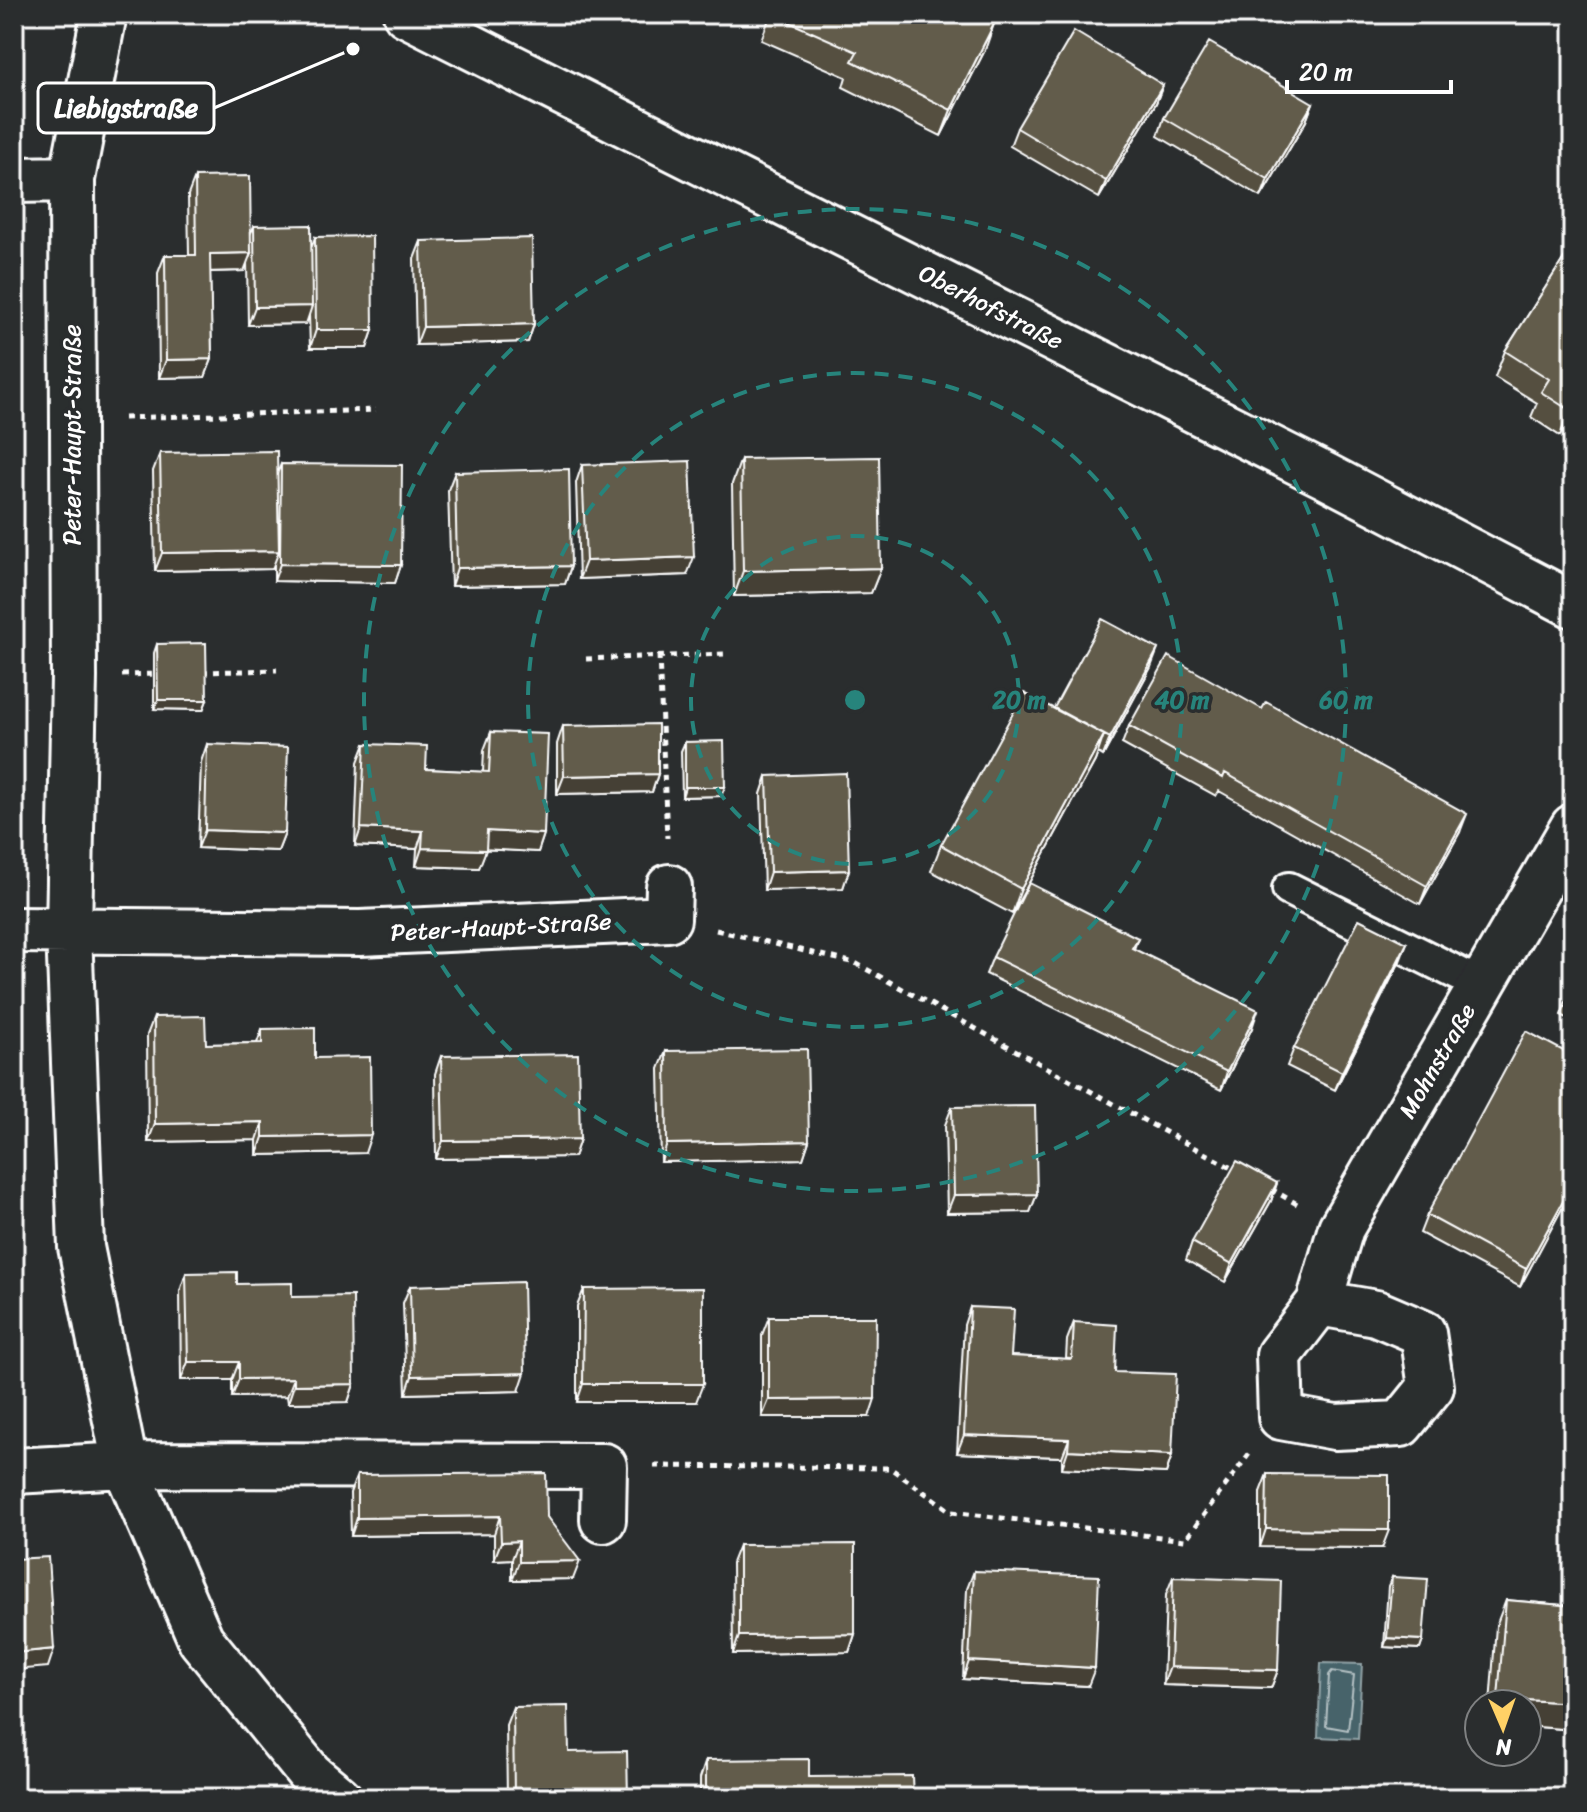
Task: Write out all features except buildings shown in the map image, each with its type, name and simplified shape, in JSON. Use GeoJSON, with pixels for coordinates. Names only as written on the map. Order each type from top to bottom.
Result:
{"type":"FeatureCollection","features":[{"type":"Feature","properties":{"kind":"street","name":"Peter-Haupt-Straße"},"geometry":{"type":"LineString","coordinates":[[104,14],[72,179],[74,677],[69,931],[81,1247],[125,1465],[201,1640],[310,1774],[339,1798]]}},
{"type":"Feature","properties":{"kind":"street","name":"Oberhofstraße"},"geometry":{"type":"LineString","coordinates":[[406,14],[1312,468],[1573,605]]}},
{"type":"Feature","properties":{"kind":"street"},"geometry":{"type":"LineString","coordinates":[[14,180],[72,179]]}},
{"type":"Feature","properties":{"kind":"street","name":"Mohnstraße"},"geometry":{"type":"LineString","coordinates":[[1281,1417],[1279,1355],[1319,1303],[1341,1228],[1573,827]]}},
{"type":"Feature","properties":{"kind":"street","name":"Peter-Haupt-Straße"},"geometry":{"type":"LineString","coordinates":[[14,930],[360,933],[669,903]]}},
{"type":"Feature","properties":{"kind":"street"},"geometry":{"type":"LineString","coordinates":[[1281,1417],[1335,1427],[1401,1424],[1431,1387],[1423,1333],[1376,1313],[1319,1303]]}},
{"type":"Feature","properties":{"kind":"street"},"geometry":{"type":"LineString","coordinates":[[14,1471],[125,1465],[604,1466],[603,1520]]}},
{"type":"Feature","properties":{"kind":"lane"},"geometry":{"type":"LineString","coordinates":[[1289,889],[1481,985]]}},
{"type":"Feature","properties":{"kind":"path"},"geometry":{"type":"LineString","coordinates":[[71,420],[376,410]]}},
{"type":"Feature","properties":{"kind":"path"},"geometry":{"type":"LineString","coordinates":[[586,659],[726,654]]}},
{"type":"Feature","properties":{"kind":"path"},"geometry":{"type":"LineString","coordinates":[[659,655],[669,903],[855,963],[1244,1175]]}},
{"type":"Feature","properties":{"kind":"path"},"geometry":{"type":"LineString","coordinates":[[199,672],[277,670]]}},
{"type":"Feature","properties":{"kind":"path"},"geometry":{"type":"LineString","coordinates":[[74,677],[168,673]]}},
{"type":"Feature","properties":{"kind":"path"},"geometry":{"type":"LineString","coordinates":[[1258,1182],[1341,1228]]}},
{"type":"Feature","properties":{"kind":"path"},"geometry":{"type":"LineString","coordinates":[[604,1466],[890,1468],[952,1512],[1185,1540],[1226,1482],[1281,1417]]}},
{"type":"Feature","properties":{"kind":"water"},"geometry":{"type":"Polygon","coordinates":[[[1321,1663],[1362,1664],[1358,1739],[1318,1737],[1321,1663]]]}},
{"type":"Feature","properties":{"kind":"place","name":"Liebigstraße"},"geometry":{"type":"Point","coordinates":[353,49]}}]}
